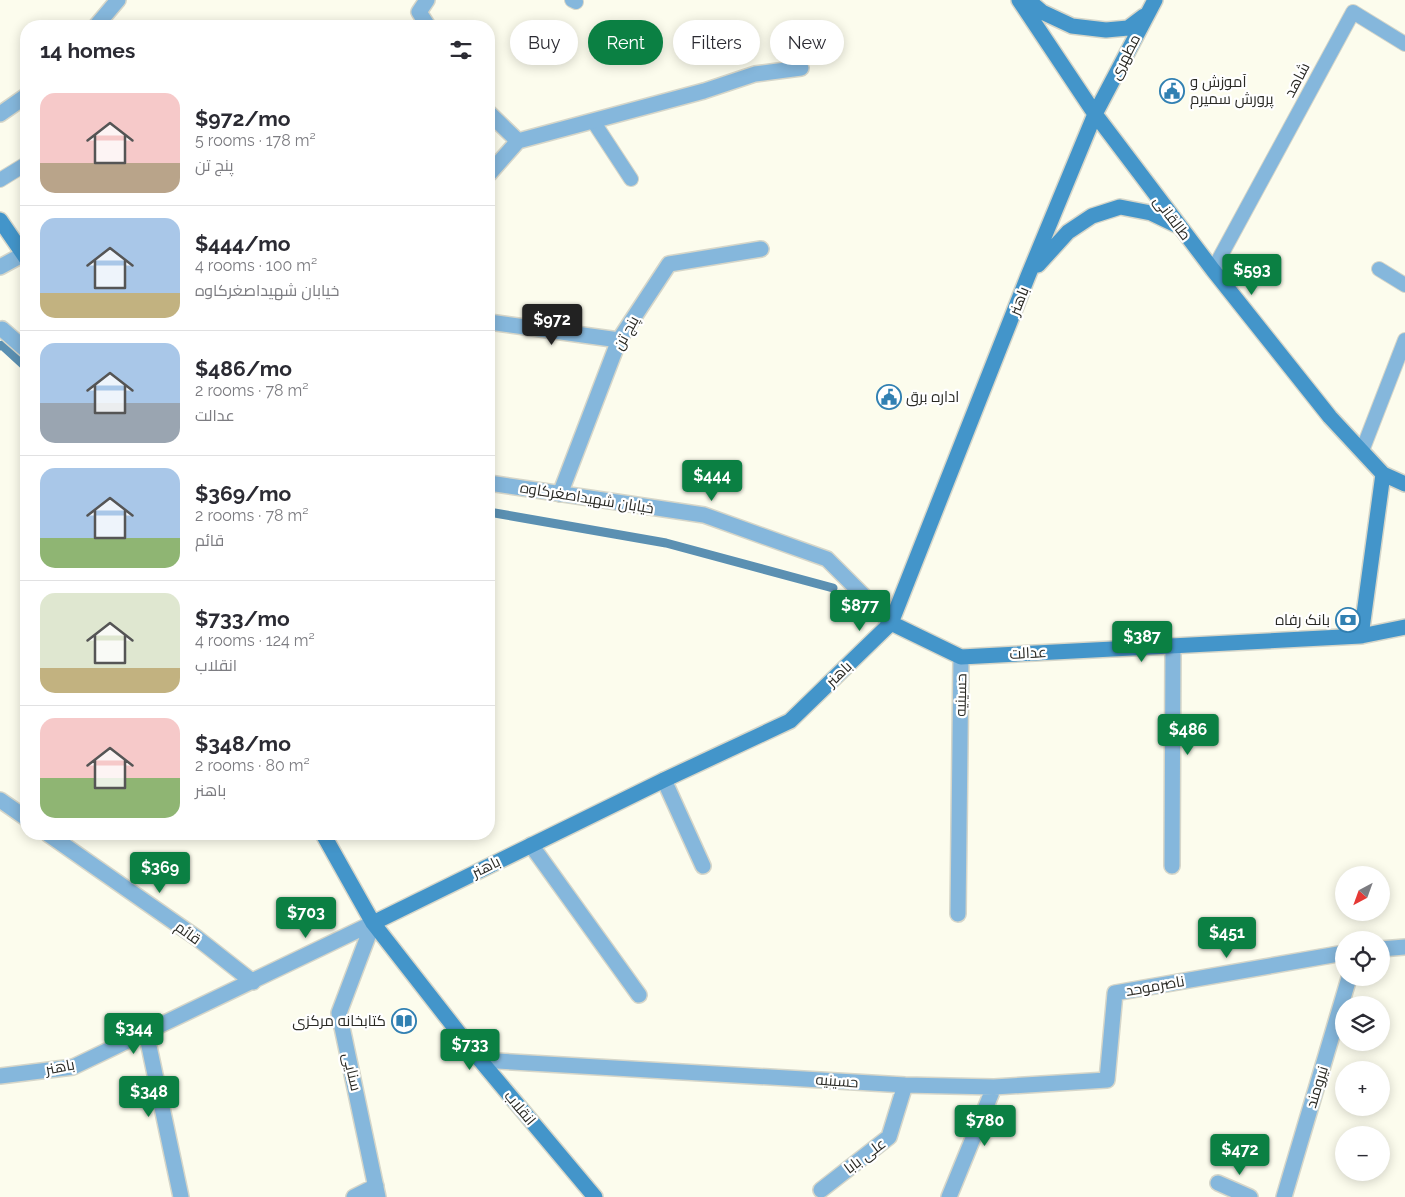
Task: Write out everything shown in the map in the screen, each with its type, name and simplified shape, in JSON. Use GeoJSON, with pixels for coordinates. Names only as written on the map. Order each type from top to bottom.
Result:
{"type":"FeatureCollection","features":[{"type":"Feature","properties":{"kind":"main road","name":"طالقانی"},"geometry":{"type":"LineString","coordinates":[[1019,0],[1095,114],[1179,227],[1330,417],[1383,474],[1405,484]]}},
{"type":"Feature","properties":{"kind":"main road"},"geometry":{"type":"LineString","coordinates":[[1028,0],[1042,12],[1072,26],[1106,30],[1128,28],[1152,6]]}},
{"type":"Feature","properties":{"kind":"main road","name":"مطهری"},"geometry":{"type":"LineString","coordinates":[[1095,114],[1152,6]]}},
{"type":"Feature","properties":{"kind":"main road","name":"باهنر"},"geometry":{"type":"LineString","coordinates":[[372,923],[664,780],[790,722],[891,623],[1028,276],[1095,114]]}},
{"type":"Feature","properties":{"kind":"main road"},"geometry":{"type":"LineString","coordinates":[[1028,276],[1068,232],[1092,216],[1120,207],[1151,213],[1179,227]]}},
{"type":"Feature","properties":{"kind":"main road"},"geometry":{"type":"LineString","coordinates":[[0,220],[20,249]]}},
{"type":"Feature","properties":{"kind":"main road"},"geometry":{"type":"LineString","coordinates":[[1361,636],[1383,474]]}},
{"type":"Feature","properties":{"kind":"main road","name":"عدالت"},"geometry":{"type":"LineString","coordinates":[[891,623],[961,657],[1361,636],[1405,628]]}},
{"type":"Feature","properties":{"kind":"main road","name":"انقلاب"},"geometry":{"type":"LineString","coordinates":[[327,840],[372,923],[480,1060],[595,1197]]}},
{"type":"Feature","properties":{"kind":"street"},"geometry":{"type":"LineString","coordinates":[[101,20],[118,0]]}},
{"type":"Feature","properties":{"kind":"street"},"geometry":{"type":"LineString","coordinates":[[424,20],[419,12],[427,0]]}},
{"type":"Feature","properties":{"kind":"street"},"geometry":{"type":"LineString","coordinates":[[495,167],[518,141],[704,91],[755,74],[801,68]]}},
{"type":"Feature","properties":{"kind":"street"},"geometry":{"type":"LineString","coordinates":[[0,114],[20,100]]}},
{"type":"Feature","properties":{"kind":"street"},"geometry":{"type":"LineString","coordinates":[[495,119],[518,141]]}},
{"type":"Feature","properties":{"kind":"street","name":"پنج تن"},"geometry":{"type":"LineString","coordinates":[[560,494],[619,340],[669,264],[762,249]]}},
{"type":"Feature","properties":{"kind":"street"},"geometry":{"type":"LineString","coordinates":[[0,266],[20,258]]}},
{"type":"Feature","properties":{"kind":"street"},"geometry":{"type":"LineString","coordinates":[[495,323],[619,340]]}},
{"type":"Feature","properties":{"kind":"street"},"geometry":{"type":"LineString","coordinates":[[0,330],[2,329],[20,345]]}},
{"type":"Feature","properties":{"kind":"street","name":"خیابان شهیداصغرکاوه"},"geometry":{"type":"LineString","coordinates":[[495,484],[704,515],[827,560],[891,623]]}},
{"type":"Feature","properties":{"kind":"street"},"geometry":{"type":"LineString","coordinates":[[1172,866],[1173,646]]}},
{"type":"Feature","properties":{"kind":"street","name":"حسینیه"},"geometry":{"type":"LineString","coordinates":[[958,914],[961,657]]}},
{"type":"Feature","properties":{"kind":"street"},"geometry":{"type":"LineString","coordinates":[[664,780],[703,866]]}},
{"type":"Feature","properties":{"kind":"street"},"geometry":{"type":"LineString","coordinates":[[0,800],[20,814]]}},
{"type":"Feature","properties":{"kind":"street","name":"قائم"},"geometry":{"type":"LineString","coordinates":[[57,840],[196,938],[253,982]]}},
{"type":"Feature","properties":{"kind":"street"},"geometry":{"type":"LineString","coordinates":[[531,845],[639,995]]}},
{"type":"Feature","properties":{"kind":"street","name":"باهنر"},"geometry":{"type":"LineString","coordinates":[[0,1076],[73,1067],[253,982],[372,923]]}},
{"type":"Feature","properties":{"kind":"street","name":"سنایی"},"geometry":{"type":"LineString","coordinates":[[372,923],[339,1013],[377,1191]]}},
{"type":"Feature","properties":{"kind":"street"},"geometry":{"type":"LineString","coordinates":[[1390,948],[1405,946]]}},
{"type":"Feature","properties":{"kind":"street","name":"ناصرموحد"},"geometry":{"type":"LineString","coordinates":[[1115,993],[1335,956]]}},
{"type":"Feature","properties":{"kind":"street","name":"نیرومند"},"geometry":{"type":"LineString","coordinates":[[1284,1197],[1347,986]]}},
{"type":"Feature","properties":{"kind":"street","name":"حسینیه"},"geometry":{"type":"LineString","coordinates":[[480,1060],[905,1085],[994,1086],[1107,1080],[1115,993]]}},
{"type":"Feature","properties":{"kind":"street"},"geometry":{"type":"LineString","coordinates":[[146,1032],[181,1197]]}},
{"type":"Feature","properties":{"kind":"street","name":"علی بابا"},"geometry":{"type":"LineString","coordinates":[[821,1190],[889,1137],[905,1085]]}},
{"type":"Feature","properties":{"kind":"street"},"geometry":{"type":"LineString","coordinates":[[949,1197],[994,1086]]}},
{"type":"Feature","properties":{"kind":"street"},"geometry":{"type":"LineString","coordinates":[[1218,1183],[1250,1197]]}},
{"type":"Feature","properties":{"kind":"street"},"geometry":{"type":"LineString","coordinates":[[354,1197],[377,1191]]}},
{"type":"Feature","properties":{"kind":"lane","name":"شاهد"},"geometry":{"type":"LineString","coordinates":[[1213,270],[1353,12],[1405,44]]}},
{"type":"Feature","properties":{"kind":"lane"},"geometry":{"type":"LineString","coordinates":[[593,121],[631,179]]}},
{"type":"Feature","properties":{"kind":"lane"},"geometry":{"type":"LineString","coordinates":[[0,180],[20,168]]}},
{"type":"Feature","properties":{"kind":"lane"},"geometry":{"type":"LineString","coordinates":[[1380,268],[1405,285]]}},
{"type":"Feature","properties":{"kind":"lane"},"geometry":{"type":"LineString","coordinates":[[1362,450],[1405,340]]}},
{"type":"Feature","properties":{"kind":"waterway"},"geometry":{"type":"LineString","coordinates":[[0,346],[2,345],[20,362]]}},
{"type":"Feature","properties":{"kind":"waterway"},"geometry":{"type":"LineString","coordinates":[[495,513],[666,543],[833,588]]}},
{"type":"Feature","properties":{"kind":"place","name":"آموزش و پرورش سمیرم"},"geometry":{"type":"Point","coordinates":[1172,91]}},
{"type":"Feature","properties":{"kind":"place","name":"اداره برق"},"geometry":{"type":"Point","coordinates":[889,397]}},
{"type":"Feature","properties":{"kind":"place","name":"بانک رفاه"},"geometry":{"type":"Point","coordinates":[1348,620]}},
{"type":"Feature","properties":{"kind":"place","name":"کتابخانه مرکزی"},"geometry":{"type":"Point","coordinates":[404,1021]}}]}
